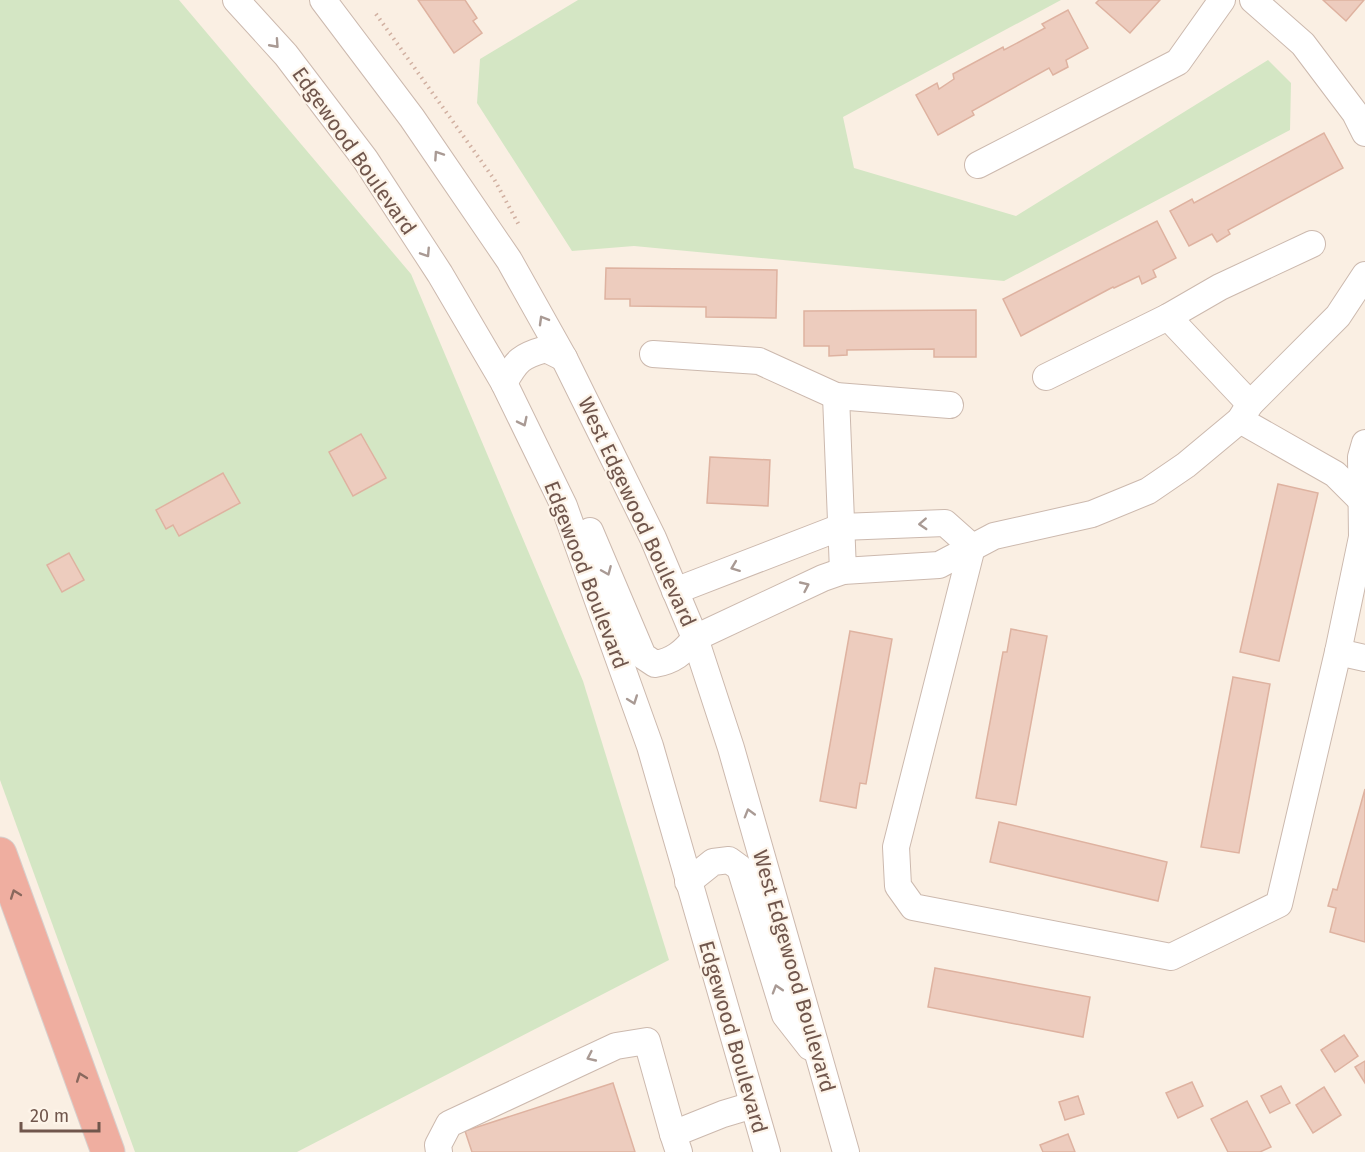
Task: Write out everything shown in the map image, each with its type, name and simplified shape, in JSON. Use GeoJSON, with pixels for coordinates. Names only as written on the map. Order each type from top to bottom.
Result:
{"type":"FeatureCollection","features":[{"type":"Feature","properties":{"kind":"highway"},"geometry":{"type":"LineString","coordinates":[[0,854],[108,1152]]}},
{"type":"Feature","properties":{"kind":"street","name":"Edgewood Boulevard"},"geometry":{"type":"LineString","coordinates":[[236,0],[286,55],[365,159],[440,274],[504,383],[564,506],[650,746],[767,1152]]}},
{"type":"Feature","properties":{"kind":"street"},"geometry":{"type":"LineString","coordinates":[[978,165],[1178,62],[1222,0]]}},
{"type":"Feature","properties":{"kind":"street"},"geometry":{"type":"LineString","coordinates":[[1253,0],[1303,44],[1355,113],[1365,134]]}},
{"type":"Feature","properties":{"kind":"street","name":"West Edgewood Boulevard"},"geometry":{"type":"LineString","coordinates":[[325,1],[412,118],[503,251],[564,358],[653,538],[695,638],[730,748],[846,1152]]}},
{"type":"Feature","properties":{"kind":"street"},"geometry":{"type":"LineString","coordinates":[[1046,377],[1168,317],[1220,287],[1312,244]]}},
{"type":"Feature","properties":{"kind":"street"},"geometry":{"type":"LineString","coordinates":[[564,506],[589,528],[643,656],[655,664],[669,662],[695,638],[823,578],[843,571],[939,565],[994,536],[1092,514],[1148,491],[1186,465],[1245,412],[1338,316],[1365,275]]}},
{"type":"Feature","properties":{"kind":"street"},"geometry":{"type":"LineString","coordinates":[[1168,317],[1245,412],[1335,474],[1364,502]]}},
{"type":"Feature","properties":{"kind":"street"},"geometry":{"type":"LineString","coordinates":[[504,383],[513,366],[526,355],[546,349],[564,358]]}},
{"type":"Feature","properties":{"kind":"street"},"geometry":{"type":"LineString","coordinates":[[653,354],[759,361],[836,396],[950,405]]}},
{"type":"Feature","properties":{"kind":"street"},"geometry":{"type":"LineString","coordinates":[[836,396],[843,571]]}},
{"type":"Feature","properties":{"kind":"street"},"geometry":{"type":"LineString","coordinates":[[972,547],[896,847],[898,886],[913,907],[1171,957],[1279,904],[1338,652],[1362,537],[1364,502],[1361,457],[1365,443]]}},
{"type":"Feature","properties":{"kind":"street"},"geometry":{"type":"LineString","coordinates":[[675,591],[842,527],[945,522],[972,547]]}},
{"type":"Feature","properties":{"kind":"street"},"geometry":{"type":"LineString","coordinates":[[1338,652],[1365,658]]}},
{"type":"Feature","properties":{"kind":"street"},"geometry":{"type":"LineString","coordinates":[[688,882],[713,862],[729,860],[740,868],[785,1015],[818,1056]]}},
{"type":"Feature","properties":{"kind":"street"},"geometry":{"type":"LineString","coordinates":[[439,1152],[438,1145],[450,1124],[616,1046],[647,1041],[676,1143],[723,1114],[753,1105]]}},
{"type":"Feature","properties":{"kind":"green space"},"geometry":{"type":"Polygon","coordinates":[[[0,0],[179,0],[411,274],[583,681],[669,960],[297,1152],[135,1152],[0,780],[0,0]]]}},
{"type":"Feature","properties":{"kind":"green space"},"geometry":{"type":"Polygon","coordinates":[[[578,0],[1061,0],[843,117],[854,168],[1016,216],[1268,60],[1291,83],[1290,130],[1004,281],[634,246],[572,251],[477,103],[480,59],[578,0]]]}},
{"type":"Feature","properties":{"kind":"building"},"geometry":{"type":"Polygon","coordinates":[[[418,0],[465,0],[477,18],[473,21],[482,33],[454,53],[418,0]]]}},
{"type":"Feature","properties":{"kind":"building"},"geometry":{"type":"Polygon","coordinates":[[[1099,0],[1160,0],[1130,33],[1096,3],[1099,0]]]}},
{"type":"Feature","properties":{"kind":"building"},"geometry":{"type":"Polygon","coordinates":[[[1323,0],[1364,0],[1346,21],[1323,0]]]}},
{"type":"Feature","properties":{"kind":"building"},"geometry":{"type":"Polygon","coordinates":[[[1068,10],[1088,48],[1066,60],[1068,67],[1053,75],[1049,68],[972,111],[974,115],[938,135],[916,95],[937,83],[939,89],[954,79],[953,74],[1045,28],[1042,24],[1068,10]]]}},
{"type":"Feature","properties":{"kind":"building"},"geometry":{"type":"Polygon","coordinates":[[[1324,133],[1343,168],[1228,230],[1230,234],[1217,242],[1212,234],[1189,246],[1170,211],[1192,199],[1194,203],[1324,133]]]}},
{"type":"Feature","properties":{"kind":"building"},"geometry":{"type":"Polygon","coordinates":[[[1157,221],[1176,258],[1153,270],[1156,277],[1142,284],[1139,276],[1113,287],[1021,336],[1003,299],[1157,221]]]}},
{"type":"Feature","properties":{"kind":"building"},"geometry":{"type":"Polygon","coordinates":[[[606,268],[777,270],[776,318],[706,317],[706,307],[630,306],[630,299],[605,299],[606,268]]]}},
{"type":"Feature","properties":{"kind":"building"},"geometry":{"type":"Polygon","coordinates":[[[976,310],[976,357],[934,357],[934,349],[847,350],[847,355],[829,356],[829,346],[804,346],[804,311],[976,310]]]}},
{"type":"Feature","properties":{"kind":"building"},"geometry":{"type":"Polygon","coordinates":[[[361,434],[386,478],[353,496],[329,452],[361,434]]]}},
{"type":"Feature","properties":{"kind":"building"},"geometry":{"type":"Polygon","coordinates":[[[710,457],[770,460],[768,506],[707,503],[710,457]]]}},
{"type":"Feature","properties":{"kind":"building"},"geometry":{"type":"Polygon","coordinates":[[[223,473],[240,503],[179,536],[173,525],[166,529],[156,510],[223,473]]]}},
{"type":"Feature","properties":{"kind":"building"},"geometry":{"type":"Polygon","coordinates":[[[1278,484],[1318,493],[1279,661],[1240,652],[1278,484]]]}},
{"type":"Feature","properties":{"kind":"building"},"geometry":{"type":"Polygon","coordinates":[[[69,553],[84,580],[62,592],[47,565],[69,553]]]}},
{"type":"Feature","properties":{"kind":"building"},"geometry":{"type":"Polygon","coordinates":[[[1011,629],[1047,636],[1016,805],[976,798],[1003,652],[1007,652],[1011,629]]]}},
{"type":"Feature","properties":{"kind":"building"},"geometry":{"type":"Polygon","coordinates":[[[850,631],[892,639],[866,784],[860,783],[856,808],[820,801],[850,631]]]}},
{"type":"Feature","properties":{"kind":"building"},"geometry":{"type":"Polygon","coordinates":[[[1233,677],[1270,684],[1239,853],[1201,847],[1233,677]]]}},
{"type":"Feature","properties":{"kind":"building"},"geometry":{"type":"Polygon","coordinates":[[[1365,789],[1365,942],[1330,932],[1336,908],[1328,906],[1333,889],[1337,890],[1365,789]]]}},
{"type":"Feature","properties":{"kind":"building"},"geometry":{"type":"Polygon","coordinates":[[[999,822],[1167,862],[1158,901],[990,862],[999,822]]]}},
{"type":"Feature","properties":{"kind":"building"},"geometry":{"type":"Polygon","coordinates":[[[935,968],[1090,997],[1083,1037],[928,1007],[935,968]]]}},
{"type":"Feature","properties":{"kind":"building"},"geometry":{"type":"Polygon","coordinates":[[[1344,1035],[1358,1056],[1335,1072],[1321,1050],[1344,1035]]]}},
{"type":"Feature","properties":{"kind":"building"},"geometry":{"type":"Polygon","coordinates":[[[1365,1061],[1365,1083],[1355,1067],[1365,1061]]]}},
{"type":"Feature","properties":{"kind":"building"},"geometry":{"type":"Polygon","coordinates":[[[1192,1082],[1203,1106],[1178,1118],[1166,1093],[1192,1082]]]}},
{"type":"Feature","properties":{"kind":"building"},"geometry":{"type":"Polygon","coordinates":[[[613,1083],[635,1152],[472,1152],[465,1131],[613,1083]]]}},
{"type":"Feature","properties":{"kind":"building"},"geometry":{"type":"Polygon","coordinates":[[[1281,1086],[1290,1103],[1270,1113],[1261,1096],[1281,1086]]]}},
{"type":"Feature","properties":{"kind":"building"},"geometry":{"type":"Polygon","coordinates":[[[1324,1087],[1341,1115],[1313,1133],[1296,1105],[1324,1087]]]}},
{"type":"Feature","properties":{"kind":"building"},"geometry":{"type":"Polygon","coordinates":[[[1078,1096],[1084,1114],[1065,1120],[1059,1102],[1078,1096]]]}},
{"type":"Feature","properties":{"kind":"building"},"geometry":{"type":"Polygon","coordinates":[[[1247,1101],[1271,1147],[1260,1152],[1228,1152],[1211,1119],[1247,1101]]]}},
{"type":"Feature","properties":{"kind":"building"},"geometry":{"type":"Polygon","coordinates":[[[1068,1134],[1075,1152],[1043,1152],[1040,1145],[1068,1134]]]}}]}
